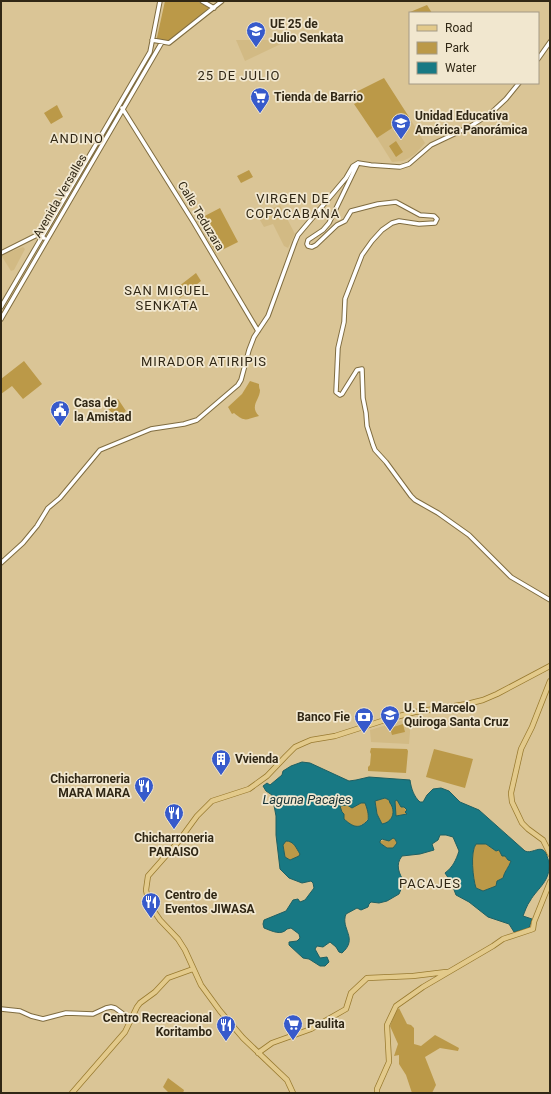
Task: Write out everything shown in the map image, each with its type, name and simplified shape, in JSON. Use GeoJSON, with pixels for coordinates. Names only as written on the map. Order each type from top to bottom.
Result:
{"type":"FeatureCollection","features":[{"type":"Feature","properties":{"kind":"main road"},"geometry":{"type":"LineString","coordinates":[[294,1093],[287,1080],[243,1038],[201,985],[185,950],[178,939],[160,920],[149,904],[146,890],[148,876],[173,848],[197,816],[212,801],[248,789],[267,776],[295,747],[311,740],[335,736],[388,719],[483,700],[550,666]]}},
{"type":"Feature","properties":{"kind":"main road"},"geometry":{"type":"LineString","coordinates":[[550,681],[532,727],[521,749],[511,792],[512,802],[522,823],[543,840],[550,854]]}},
{"type":"Feature","properties":{"kind":"main road"},"geometry":{"type":"LineString","coordinates":[[377,1093],[377,1089],[388,1062],[387,1029],[392,1012],[396,1006],[407,997],[503,939],[533,929],[534,922],[550,882]]}},
{"type":"Feature","properties":{"kind":"main road"},"geometry":{"type":"LineString","coordinates":[[72,1093],[125,1032],[130,1019],[140,1003],[155,992],[168,978],[193,969]]}},
{"type":"Feature","properties":{"kind":"main road"},"geometry":{"type":"LineString","coordinates":[[258,1053],[272,1043],[311,1029],[346,1009],[351,993],[367,978],[413,976],[448,972]]}},
{"type":"Feature","properties":{"kind":"street","name":"Avenida Versalles"},"geometry":{"type":"LineString","coordinates":[[1,307],[150,52],[160,1]]}},
{"type":"Feature","properties":{"kind":"street"},"geometry":{"type":"LineString","coordinates":[[202,1],[214,8]]}},
{"type":"Feature","properties":{"kind":"street"},"geometry":{"type":"LineString","coordinates":[[152,40],[168,43],[222,1]]}},
{"type":"Feature","properties":{"kind":"street","name":"Avenida Versalles"},"geometry":{"type":"LineString","coordinates":[[1,319],[162,42]]}},
{"type":"Feature","properties":{"kind":"street"},"geometry":{"type":"LineString","coordinates":[[539,58],[550,42]]}},
{"type":"Feature","properties":{"kind":"street"},"geometry":{"type":"LineString","coordinates":[[1,563],[17,549],[37,526],[48,508],[60,498],[100,450],[151,429],[184,424],[196,420],[233,390],[241,380],[249,350],[258,331],[268,316],[290,253],[298,235],[346,178],[353,166],[358,163],[393,167],[409,164],[431,146],[471,126],[491,113],[519,84]]}},
{"type":"Feature","properties":{"kind":"street","name":"Calle Teduzara"},"geometry":{"type":"LineString","coordinates":[[120,104],[194,223],[258,331]]}},
{"type":"Feature","properties":{"kind":"street"},"geometry":{"type":"LineString","coordinates":[[358,163],[334,216],[323,230],[308,240],[308,246],[316,246],[334,228],[345,221],[351,211],[378,204],[396,202],[420,215],[434,216],[437,219],[435,223],[418,224],[399,221],[392,223],[382,230],[362,255],[345,299],[344,322],[338,348],[336,392],[340,395],[342,394],[357,370],[362,369],[363,398],[367,426],[373,445],[375,450],[386,462],[411,496],[415,500],[438,512],[469,535],[511,577],[544,595],[550,600]]}},
{"type":"Feature","properties":{"kind":"street"},"geometry":{"type":"LineString","coordinates":[[1,253],[38,234],[47,240]]}},
{"type":"Feature","properties":{"kind":"street"},"geometry":{"type":"LineString","coordinates":[[1,1009],[15,1010],[43,1019],[66,1013],[93,1014],[111,1007],[115,1008],[130,1019]]}},
{"type":"Feature","properties":{"kind":"shaded area"},"geometry":{"type":"Polygon","coordinates":[[[236,40],[287,40],[287,41],[245,61],[236,40]]]}},
{"type":"Feature","properties":{"kind":"shaded area","name":"Unidad Educativa América Panorámica"},"geometry":{"type":"Polygon","coordinates":[[[409,117],[425,143],[409,158],[403,161],[392,162],[377,138],[409,117]]]}},
{"type":"Feature","properties":{"kind":"shaded area"},"geometry":{"type":"Polygon","coordinates":[[[280,205],[295,234],[288,248],[284,246],[273,224],[264,227],[257,215],[280,205]]]}},
{"type":"Feature","properties":{"kind":"shaded area"},"geometry":{"type":"Polygon","coordinates":[[[23,247],[25,249],[14,270],[11,271],[1,255],[23,247]]]}},
{"type":"Feature","properties":{"kind":"shaded area","name":"U. E. Marcelo Quiroga Santa Cruz"},"geometry":{"type":"Polygon","coordinates":[[[410,718],[409,744],[371,742],[370,730],[410,718]]]}},
{"type":"Feature","properties":{"kind":"green space"},"geometry":{"type":"Polygon","coordinates":[[[165,1],[197,1],[209,8],[167,42],[158,43],[156,42],[165,1]]]}},
{"type":"Feature","properties":{"kind":"green space"},"geometry":{"type":"Polygon","coordinates":[[[427,5],[431,12],[410,12],[427,5]]]}},
{"type":"Feature","properties":{"kind":"green space"},"geometry":{"type":"Polygon","coordinates":[[[384,78],[409,117],[377,138],[354,104],[360,101],[354,93],[384,78]]]}},
{"type":"Feature","properties":{"kind":"green space"},"geometry":{"type":"Polygon","coordinates":[[[57,105],[63,117],[51,124],[44,113],[57,105]]]}},
{"type":"Feature","properties":{"kind":"green space"},"geometry":{"type":"Polygon","coordinates":[[[396,141],[403,152],[396,157],[389,146],[396,141]]]}},
{"type":"Feature","properties":{"kind":"green space"},"geometry":{"type":"Polygon","coordinates":[[[249,170],[253,177],[241,183],[237,176],[249,170]]]}},
{"type":"Feature","properties":{"kind":"green space"},"geometry":{"type":"Polygon","coordinates":[[[220,208],[238,242],[216,253],[197,220],[220,208]]]}},
{"type":"Feature","properties":{"kind":"green space"},"geometry":{"type":"Polygon","coordinates":[[[196,273],[201,281],[180,298],[174,290],[196,273]]]}},
{"type":"Feature","properties":{"kind":"green space"},"geometry":{"type":"Polygon","coordinates":[[[24,361],[42,384],[23,399],[12,386],[1,394],[1,379],[24,361]]]}},
{"type":"Feature","properties":{"kind":"green space"},"geometry":{"type":"Polygon","coordinates":[[[250,381],[259,384],[260,394],[255,409],[259,416],[244,419],[234,413],[232,414],[228,407],[242,394],[250,381]]]}},
{"type":"Feature","properties":{"kind":"green space"},"geometry":{"type":"Polygon","coordinates":[[[118,399],[126,411],[116,418],[107,407],[118,399]]]}},
{"type":"Feature","properties":{"kind":"green space"},"geometry":{"type":"Polygon","coordinates":[[[403,724],[405,732],[392,735],[390,728],[403,724]]]}},
{"type":"Feature","properties":{"kind":"green space"},"geometry":{"type":"Polygon","coordinates":[[[371,748],[407,749],[406,773],[368,771],[368,767],[370,765],[371,748]]]}},
{"type":"Feature","properties":{"kind":"green space"},"geometry":{"type":"Polygon","coordinates":[[[434,749],[473,759],[465,788],[426,777],[434,749]]]}},
{"type":"Feature","properties":{"kind":"green space"},"geometry":{"type":"Polygon","coordinates":[[[385,798],[392,804],[393,812],[390,820],[387,823],[382,824],[377,814],[375,801],[385,798]]]}},
{"type":"Feature","properties":{"kind":"green space"},"geometry":{"type":"Polygon","coordinates":[[[397,800],[407,811],[407,814],[396,816],[395,801],[397,800]]]}},
{"type":"Feature","properties":{"kind":"green space"},"geometry":{"type":"Polygon","coordinates":[[[361,803],[365,803],[368,819],[361,825],[353,827],[344,819],[344,814],[340,806],[347,805],[353,807],[361,803]]]}},
{"type":"Feature","properties":{"kind":"green space"},"geometry":{"type":"Polygon","coordinates":[[[393,838],[397,843],[393,848],[387,848],[380,843],[380,841],[393,838]]]}},
{"type":"Feature","properties":{"kind":"green space"},"geometry":{"type":"Polygon","coordinates":[[[286,841],[289,841],[295,845],[300,856],[290,860],[285,857],[283,845],[286,841]]]}},
{"type":"Feature","properties":{"kind":"green space"},"geometry":{"type":"Polygon","coordinates":[[[476,844],[486,844],[496,851],[500,850],[508,860],[511,861],[503,878],[497,881],[496,886],[483,891],[476,888],[474,878],[473,853],[476,844]]]}},
{"type":"Feature","properties":{"kind":"green space"},"geometry":{"type":"Polygon","coordinates":[[[399,1008],[407,1024],[414,1028],[414,1044],[421,1046],[435,1035],[459,1048],[458,1051],[440,1048],[425,1057],[436,1085],[432,1093],[412,1093],[406,1075],[399,1064],[399,1055],[394,1056],[398,1044],[390,1026],[396,1011],[399,1008]]]}},
{"type":"Feature","properties":{"kind":"green space"},"geometry":{"type":"Polygon","coordinates":[[[168,1078],[184,1090],[183,1093],[169,1093],[163,1087],[168,1078]]]}},
{"type":"Feature","properties":{"kind":"water","name":"Laguna Pacajes"},"geometry":{"type":"Polygon","coordinates":[[[302,762],[310,763],[349,781],[369,777],[410,780],[413,792],[420,802],[423,802],[433,789],[441,788],[449,791],[460,802],[479,810],[525,851],[530,852],[539,849],[543,850],[549,861],[548,874],[543,884],[533,896],[523,916],[532,919],[529,928],[514,932],[509,924],[488,917],[469,902],[456,895],[451,882],[445,873],[454,863],[459,851],[453,837],[440,835],[438,840],[432,844],[434,850],[420,854],[402,856],[398,866],[404,882],[399,894],[387,901],[379,903],[371,902],[368,907],[361,910],[357,908],[346,914],[345,924],[349,943],[347,948],[342,953],[339,952],[330,942],[323,947],[317,946],[315,949],[320,958],[327,957],[329,962],[325,966],[320,966],[309,959],[303,958],[289,945],[289,942],[297,941],[300,938],[299,934],[291,928],[279,933],[264,928],[263,924],[264,920],[286,911],[293,900],[298,899],[300,902],[305,900],[314,888],[311,881],[302,883],[289,878],[280,869],[276,835],[276,816],[272,795],[266,791],[263,786],[267,783],[270,785],[282,775],[283,771],[302,762]],[[385,798],[375,801],[377,814],[382,824],[391,819],[393,809],[389,800],[385,798]],[[397,800],[395,801],[396,816],[407,814],[405,812],[407,810],[404,807],[401,807],[397,800]],[[361,803],[352,808],[347,805],[340,806],[344,814],[344,819],[350,824],[359,826],[368,820],[368,813],[365,803],[361,803]],[[393,838],[389,841],[382,839],[380,843],[387,848],[393,848],[397,843],[393,838]],[[286,841],[283,845],[285,857],[290,860],[299,856],[300,854],[294,845],[289,841],[286,841]],[[476,844],[473,853],[473,872],[476,888],[483,891],[496,886],[497,881],[503,878],[511,861],[505,856],[502,856],[499,850],[496,851],[486,844],[476,844]]]}},
{"type":"Feature","properties":{"kind":"place","name":"UE 25 de Julio Senkata"},"geometry":{"type":"Point","coordinates":[256,48]}},
{"type":"Feature","properties":{"kind":"place","name":"Tienda de Barrio"},"geometry":{"type":"Point","coordinates":[260,114]}},
{"type":"Feature","properties":{"kind":"place","name":"Unidad Educativa América Panorámica"},"geometry":{"type":"Point","coordinates":[401,140]}},
{"type":"Feature","properties":{"kind":"place","name":"Casa de la Amistad"},"geometry":{"type":"Point","coordinates":[60,427]}},
{"type":"Feature","properties":{"kind":"place","name":"U. E. Marcelo Quiroga Santa Cruz"},"geometry":{"type":"Point","coordinates":[390,732]}},
{"type":"Feature","properties":{"kind":"place","name":"Banco Fie"},"geometry":{"type":"Point","coordinates":[364,734]}},
{"type":"Feature","properties":{"kind":"place","name":"Vvienda"},"geometry":{"type":"Point","coordinates":[221,776]}},
{"type":"Feature","properties":{"kind":"place","name":"Chicharroneria MARA MARA"},"geometry":{"type":"Point","coordinates":[144,803]}},
{"type":"Feature","properties":{"kind":"place","name":"Chicharroneria PARAISO"},"geometry":{"type":"Point","coordinates":[174,830]}},
{"type":"Feature","properties":{"kind":"place","name":"Centro de Eventos JIWASA"},"geometry":{"type":"Point","coordinates":[151,919]}},
{"type":"Feature","properties":{"kind":"place","name":"Paulita"},"geometry":{"type":"Point","coordinates":[293,1041]}},
{"type":"Feature","properties":{"kind":"place","name":"Centro Recreacional Koritambo"},"geometry":{"type":"Point","coordinates":[226,1042]}},
{"type":"Feature","properties":{"kind":"district","name":"25 DE JULIO"},"geometry":{"type":"Point","coordinates":[239,75]}},
{"type":"Feature","properties":{"kind":"district","name":"ANDINO"},"geometry":{"type":"Point","coordinates":[77,138]}},
{"type":"Feature","properties":{"kind":"district","name":"VIRGEN DE COPACABANA"},"geometry":{"type":"Point","coordinates":[293,206]}},
{"type":"Feature","properties":{"kind":"district","name":"SAN MIGUEL SENKATA"},"geometry":{"type":"Point","coordinates":[167,298]}},
{"type":"Feature","properties":{"kind":"district","name":"MIRADOR ATIRIPIS"},"geometry":{"type":"Point","coordinates":[204,361]}},
{"type":"Feature","properties":{"kind":"district","name":"PACAJES"},"geometry":{"type":"Point","coordinates":[430,883]}}]}
